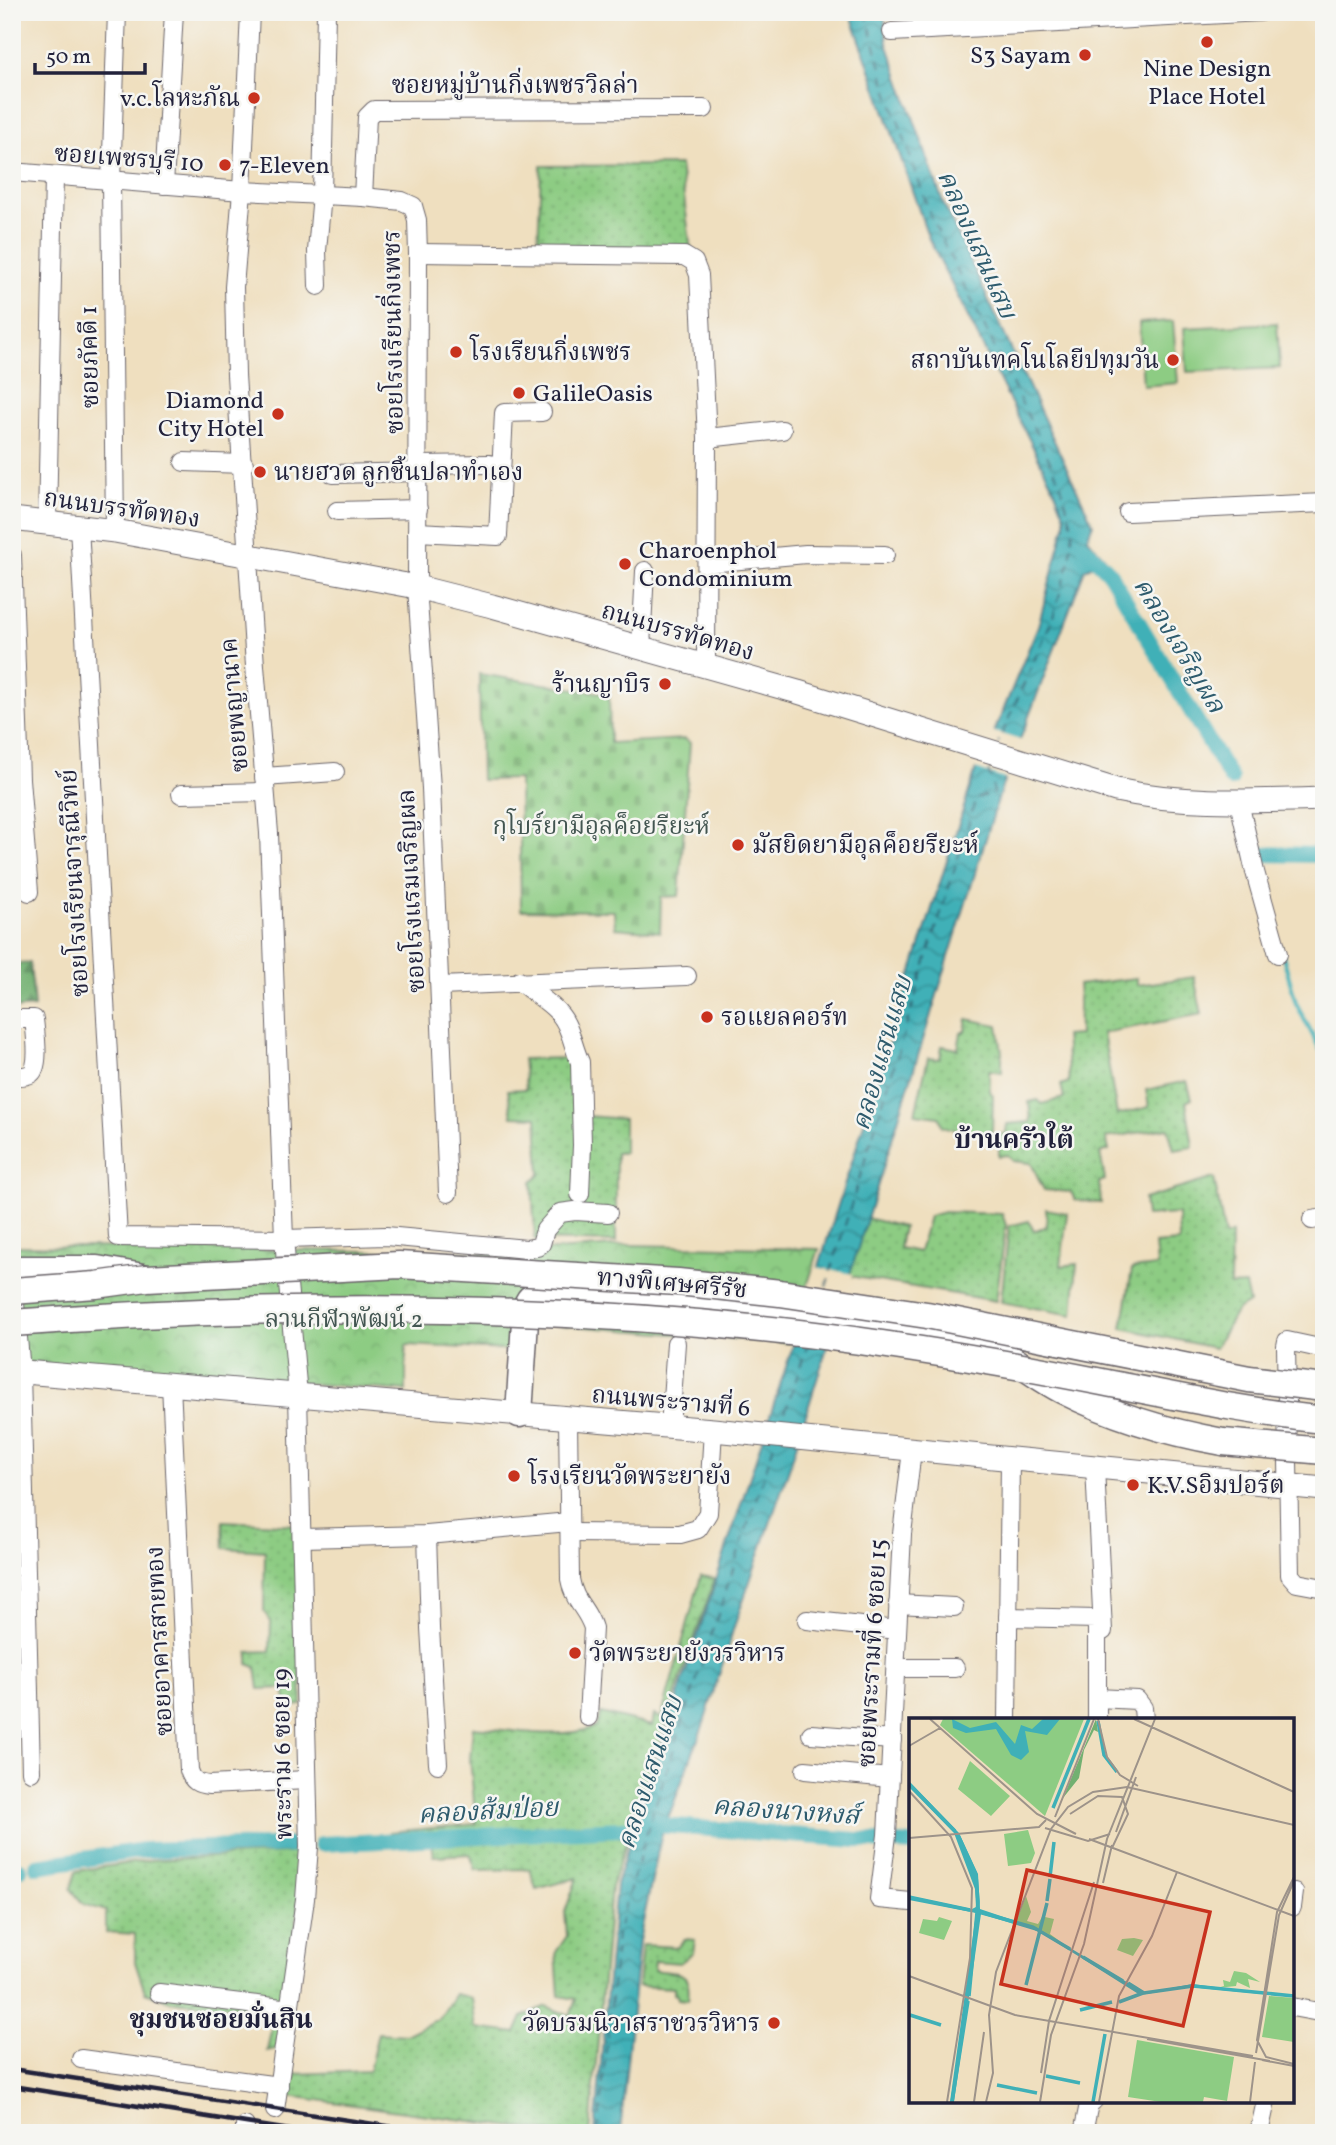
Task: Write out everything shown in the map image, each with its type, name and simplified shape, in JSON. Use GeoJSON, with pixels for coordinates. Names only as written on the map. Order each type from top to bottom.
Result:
{"type":"FeatureCollection","features":[{"type":"Feature","properties":{"kind":"highway","name":"ทางพิเศษศรีรัช"},"geometry":{"type":"LineString","coordinates":[[12,1291],[147,1278],[399,1265],[678,1282],[780,1293],[927,1315],[1249,1379],[1324,1388]]}},
{"type":"Feature","properties":{"kind":"highway"},"geometry":{"type":"LineString","coordinates":[[12,1271],[97,1269],[147,1278]]}},
{"type":"Feature","properties":{"kind":"highway"},"geometry":{"type":"LineString","coordinates":[[519,1414],[526,1306],[530,1300],[542,1294],[768,1312],[889,1328],[973,1343],[1000,1352],[1084,1401],[1155,1427],[1246,1446],[1324,1451]]}},
{"type":"Feature","properties":{"kind":"highway","name":"ทางพิเศษศรีรัช"},"geometry":{"type":"LineString","coordinates":[[12,1323],[108,1316],[320,1310],[494,1312],[671,1321],[806,1334],[944,1352],[1247,1409],[1324,1420]]}},
{"type":"Feature","properties":{"kind":"main road","name":"ถนนบรรทัดทอง"},"geometry":{"type":"LineString","coordinates":[[12,519],[115,531],[417,587],[706,665],[1140,795],[1180,801],[1324,799]]}},
{"type":"Feature","properties":{"kind":"main road","name":"ถนนพระรามที่ 6"},"geometry":{"type":"LineString","coordinates":[[17,1372],[715,1430],[1324,1489]]}},
{"type":"Feature","properties":{"kind":"street","name":"ซอยภัคดี 1"},"geometry":{"type":"LineString","coordinates":[[115,531],[111,181],[117,12]]}},
{"type":"Feature","properties":{"kind":"street"},"geometry":{"type":"LineString","coordinates":[[164,185],[174,12]]}},
{"type":"Feature","properties":{"kind":"street","name":"ซอยพญานาค"},"geometry":{"type":"LineString","coordinates":[[250,12],[243,191],[234,287],[236,375],[272,888],[284,1239],[298,1395]]}},
{"type":"Feature","properties":{"kind":"street"},"geometry":{"type":"LineString","coordinates":[[318,286],[317,251],[323,194],[326,12]]}},
{"type":"Feature","properties":{"kind":"street"},"geometry":{"type":"LineString","coordinates":[[892,32],[1261,12]]}},
{"type":"Feature","properties":{"kind":"street","name":"ซอยหมู่บ้านกิ่งเพชรวิลล่า"},"geometry":{"type":"LineString","coordinates":[[363,197],[367,117],[374,110],[704,109]]}},
{"type":"Feature","properties":{"kind":"street","name":"ซอยเพชรบุรี 10"},"geometry":{"type":"LineString","coordinates":[[12,172],[243,191]]}},
{"type":"Feature","properties":{"kind":"street"},"geometry":{"type":"LineString","coordinates":[[47,523],[54,177]]}},
{"type":"Feature","properties":{"kind":"street","name":"ซอยโรงเรียนกิ่งเพชร"},"geometry":{"type":"LineString","coordinates":[[243,191],[363,197],[402,201],[413,206],[417,220],[418,253],[417,587]]}},
{"type":"Feature","properties":{"kind":"street"},"geometry":{"type":"LineString","coordinates":[[418,253],[684,256],[690,258],[698,268],[707,438],[706,665]]}},
{"type":"Feature","properties":{"kind":"street"},"geometry":{"type":"LineString","coordinates":[[418,532],[498,536],[504,413],[542,412]]}},
{"type":"Feature","properties":{"kind":"street"},"geometry":{"type":"LineString","coordinates":[[707,438],[782,430]]}},
{"type":"Feature","properties":{"kind":"street"},"geometry":{"type":"LineString","coordinates":[[184,462],[244,464]]}},
{"type":"Feature","properties":{"kind":"street"},"geometry":{"type":"LineString","coordinates":[[333,474],[490,464]]}},
{"type":"Feature","properties":{"kind":"street"},"geometry":{"type":"LineString","coordinates":[[1128,513],[1324,503]]}},
{"type":"Feature","properties":{"kind":"street"},"geometry":{"type":"LineString","coordinates":[[337,512],[418,509]]}},
{"type":"Feature","properties":{"kind":"street","name":"ซอยโรงเรียนจารุณีวิทย์"},"geometry":{"type":"LineString","coordinates":[[79,526],[118,1237],[284,1239]]}},
{"type":"Feature","properties":{"kind":"street"},"geometry":{"type":"LineString","coordinates":[[708,563],[806,554],[885,555]]}},
{"type":"Feature","properties":{"kind":"street"},"geometry":{"type":"LineString","coordinates":[[12,555],[20,779],[29,892]]}},
{"type":"Feature","properties":{"kind":"street"},"geometry":{"type":"LineString","coordinates":[[641,647],[645,571]]}},
{"type":"Feature","properties":{"kind":"street","name":"ซอยโรงแรมเจริญผล"},"geometry":{"type":"LineString","coordinates":[[417,587],[424,672],[448,1193]]}},
{"type":"Feature","properties":{"kind":"street"},"geometry":{"type":"LineString","coordinates":[[181,794],[265,785],[335,772]]}},
{"type":"Feature","properties":{"kind":"street"},"geometry":{"type":"LineString","coordinates":[[1239,802],[1278,954]]}},
{"type":"Feature","properties":{"kind":"street"},"geometry":{"type":"LineString","coordinates":[[440,986],[687,976]]}},
{"type":"Feature","properties":{"kind":"street"},"geometry":{"type":"LineString","coordinates":[[519,981],[566,1023],[580,1062],[580,1194]]}},
{"type":"Feature","properties":{"kind":"street"},"geometry":{"type":"LineString","coordinates":[[12,1019],[34,1019],[37,1063],[29,1075],[12,1076]]}},
{"type":"Feature","properties":{"kind":"street"},"geometry":{"type":"LineString","coordinates":[[284,1239],[408,1236],[526,1249],[541,1244],[545,1230],[560,1213],[608,1213]]}},
{"type":"Feature","properties":{"kind":"street"},"geometry":{"type":"LineString","coordinates":[[12,1271],[31,1772]]}},
{"type":"Feature","properties":{"kind":"street"},"geometry":{"type":"LineString","coordinates":[[1324,1349],[1287,1341],[1290,1575],[1297,1583],[1324,1588]]}},
{"type":"Feature","properties":{"kind":"street"},"geometry":{"type":"LineString","coordinates":[[670,1427],[676,1343]]}},
{"type":"Feature","properties":{"kind":"street","name":"ซอยอาคารสายทอง"},"geometry":{"type":"LineString","coordinates":[[171,1384],[191,1778],[209,1785],[307,1780]]}},
{"type":"Feature","properties":{"kind":"street","name":"พระราม 6 ซอย 19"},"geometry":{"type":"LineString","coordinates":[[275,2110],[305,1899],[309,1847],[298,1395]]}},
{"type":"Feature","properties":{"kind":"street"},"geometry":{"type":"LineString","coordinates":[[568,1418],[571,1586],[575,1599],[588,1614],[593,1628],[588,1717]]}},
{"type":"Feature","properties":{"kind":"street"},"geometry":{"type":"LineString","coordinates":[[302,1538],[427,1535],[570,1527],[680,1534],[698,1529],[708,1513],[715,1430]]}},
{"type":"Feature","properties":{"kind":"street","name":"ซอยพระรามที่ 6 ซอย 15"},"geometry":{"type":"LineString","coordinates":[[909,1902],[879,1899],[886,1843],[902,1534],[912,1451]]}},
{"type":"Feature","properties":{"kind":"street"},"geometry":{"type":"LineString","coordinates":[[1007,1718],[1010,1460]]}},
{"type":"Feature","properties":{"kind":"street"},"geometry":{"type":"LineString","coordinates":[[1095,1467],[1103,1639]]}},
{"type":"Feature","properties":{"kind":"street"},"geometry":{"type":"LineString","coordinates":[[427,1535],[438,1764]]}},
{"type":"Feature","properties":{"kind":"street"},"geometry":{"type":"LineString","coordinates":[[898,1604],[954,1607]]}},
{"type":"Feature","properties":{"kind":"street"},"geometry":{"type":"LineString","coordinates":[[1008,1617],[1097,1619],[1097,1718]]}},
{"type":"Feature","properties":{"kind":"street"},"geometry":{"type":"LineString","coordinates":[[807,1620],[897,1630]]}},
{"type":"Feature","properties":{"kind":"street"},"geometry":{"type":"LineString","coordinates":[[896,1668],[955,1668]]}},
{"type":"Feature","properties":{"kind":"street"},"geometry":{"type":"LineString","coordinates":[[1097,1699],[1137,1700],[1143,1708],[1144,1718]]}},
{"type":"Feature","properties":{"kind":"street"},"geometry":{"type":"LineString","coordinates":[[811,1734],[892,1740]]}},
{"type":"Feature","properties":{"kind":"street"},"geometry":{"type":"LineString","coordinates":[[805,1770],[890,1778]]}},
{"type":"Feature","properties":{"kind":"street"},"geometry":{"type":"LineString","coordinates":[[159,1993],[290,2009]]}},
{"type":"Feature","properties":{"kind":"street"},"geometry":{"type":"LineString","coordinates":[[1294,2007],[1324,2013]]}},
{"type":"Feature","properties":{"kind":"street"},"geometry":{"type":"LineString","coordinates":[[81,2059],[279,2086]]}},
{"type":"Feature","properties":{"kind":"street"},"geometry":{"type":"LineString","coordinates":[[1083,2133],[1090,2103]]}},
{"type":"Feature","properties":{"kind":"street"},"geometry":{"type":"LineString","coordinates":[[1259,2133],[1266,2103]]}},
{"type":"Feature","properties":{"kind":"green space"},"geometry":{"type":"Polygon","coordinates":[[[680,165],[691,251],[538,247],[541,166],[680,165]]]}},
{"type":"Feature","properties":{"kind":"green space"},"geometry":{"type":"Polygon","coordinates":[[[1173,321],[1178,383],[1143,386],[1139,323],[1173,321]]]}},
{"type":"Feature","properties":{"kind":"green space"},"geometry":{"type":"Polygon","coordinates":[[[1277,323],[1280,368],[1187,372],[1184,328],[1277,323]]]}},
{"type":"Feature","properties":{"kind":"green space","name":"กุโบร์ยามีอุลค็อยรียะห์"},"geometry":{"type":"Polygon","coordinates":[[[479,674],[609,694],[610,743],[685,739],[690,743],[679,896],[661,897],[660,932],[615,928],[614,911],[521,910],[519,779],[481,780],[479,674]]]}},
{"type":"Feature","properties":{"kind":"green space"},"geometry":{"type":"Polygon","coordinates":[[[30,963],[34,1007],[12,1009],[12,964],[30,963]]]}},
{"type":"Feature","properties":{"kind":"green space"},"geometry":{"type":"Polygon","coordinates":[[[1194,977],[1202,1014],[1103,1033],[1117,1115],[1149,1107],[1146,1090],[1187,1081],[1192,1099],[1186,1102],[1193,1147],[1174,1150],[1168,1128],[1106,1138],[1109,1150],[1100,1153],[1105,1180],[1099,1182],[1101,1203],[1075,1200],[1071,1192],[1044,1190],[1031,1163],[1013,1161],[1008,1155],[999,1156],[999,1135],[1006,1133],[1007,1124],[1031,1122],[1029,1102],[1038,1100],[1042,1104],[1064,1098],[1061,1085],[1069,1082],[1065,1036],[1079,1035],[1078,985],[1137,978],[1137,985],[1194,977]]]}},
{"type":"Feature","properties":{"kind":"green space"},"geometry":{"type":"Polygon","coordinates":[[[967,1019],[998,1025],[1002,1072],[989,1070],[990,1091],[993,1096],[992,1133],[967,1133],[942,1126],[939,1117],[915,1114],[928,1058],[940,1059],[942,1046],[958,1049],[967,1019]]]}},
{"type":"Feature","properties":{"kind":"green space"},"geometry":{"type":"Polygon","coordinates":[[[571,1058],[587,1116],[624,1119],[624,1153],[616,1153],[616,1242],[535,1240],[532,1181],[540,1175],[537,1117],[512,1116],[508,1090],[526,1089],[523,1059],[571,1058]]]}},
{"type":"Feature","properties":{"kind":"green space"},"geometry":{"type":"Polygon","coordinates":[[[1214,1178],[1225,1236],[1231,1234],[1230,1286],[1245,1285],[1249,1303],[1237,1310],[1215,1348],[1122,1328],[1132,1269],[1157,1266],[1155,1244],[1179,1242],[1178,1214],[1146,1216],[1144,1199],[1214,1178]]]}},
{"type":"Feature","properties":{"kind":"green space"},"geometry":{"type":"Polygon","coordinates":[[[1046,1209],[1067,1213],[1061,1266],[1077,1264],[1073,1315],[1001,1302],[1009,1226],[1029,1221],[1034,1231],[1047,1226],[1046,1209]]]}},
{"type":"Feature","properties":{"kind":"green space"},"geometry":{"type":"Polygon","coordinates":[[[944,1212],[1002,1214],[1006,1225],[996,1301],[849,1276],[866,1218],[903,1227],[899,1248],[919,1252],[929,1216],[944,1212]]]}},
{"type":"Feature","properties":{"kind":"green space","name":"ลานกีฬาพัฒน์ 2"},"geometry":{"type":"Polygon","coordinates":[[[630,1245],[819,1249],[789,1343],[508,1321],[507,1350],[406,1345],[406,1391],[12,1361],[12,1246],[510,1253],[630,1245]]]}},
{"type":"Feature","properties":{"kind":"green space"},"geometry":{"type":"Polygon","coordinates":[[[223,1521],[298,1525],[302,1705],[287,1706],[284,1688],[259,1689],[256,1667],[248,1664],[248,1652],[270,1651],[271,1622],[264,1612],[265,1551],[224,1548],[223,1521]]]}},
{"type":"Feature","properties":{"kind":"green space"},"geometry":{"type":"Polygon","coordinates":[[[701,1576],[715,1578],[630,1827],[390,1839],[390,1832],[476,1824],[470,1759],[473,1727],[566,1733],[596,1727],[601,1713],[652,1726],[654,1715],[661,1718],[701,1576]]]}},
{"type":"Feature","properties":{"kind":"green space"},"geometry":{"type":"Polygon","coordinates":[[[630,1832],[611,1887],[590,2133],[559,2133],[288,2096],[294,2074],[369,2071],[378,2033],[406,2035],[440,2018],[455,1994],[472,1998],[476,2028],[516,2033],[523,2017],[546,2006],[570,2016],[576,1999],[559,1996],[556,1952],[567,1936],[565,1912],[577,1878],[536,1889],[530,1869],[476,1870],[470,1854],[434,1856],[432,1843],[630,1832]]]}},
{"type":"Feature","properties":{"kind":"green space"},"geometry":{"type":"Polygon","coordinates":[[[305,1852],[280,2048],[267,2051],[275,2009],[171,2001],[145,1992],[135,1962],[135,1934],[106,1932],[106,1911],[83,1904],[71,1889],[76,1871],[151,1860],[305,1852]]]}},
{"type":"Feature","properties":{"kind":"green space"},"geometry":{"type":"Polygon","coordinates":[[[684,1939],[695,1940],[693,1953],[680,1963],[655,1961],[654,1970],[682,1975],[688,1982],[688,2000],[678,1999],[674,1988],[638,1986],[642,1945],[678,1947],[684,1939]]]}},
{"type":"Feature","properties":{"kind":"water","name":"คลองแสนแสบ"},"geometry":{"type":"Polygon","coordinates":[[[850,12],[884,12],[887,43],[944,205],[1093,524],[1087,538],[1106,559],[1085,569],[1002,787],[790,1466],[704,1723],[661,1837],[639,1941],[620,2133],[595,2133],[616,1884],[809,1297],[976,769],[1038,626],[1065,525],[1065,517],[1055,491],[929,239],[850,12]]]}},
{"type":"Feature","properties":{"kind":"pier"},"geometry":{"type":"Polygon","coordinates":[[[991,731],[1023,741],[1008,780],[973,768],[991,731]]]}},
{"type":"Feature","properties":{"kind":"pier"},"geometry":{"type":"Polygon","coordinates":[[[815,1267],[853,1274],[831,1347],[791,1340],[815,1267]]]}},
{"type":"Feature","properties":{"kind":"waterway","name":"คลองเจริญผล"},"geometry":{"type":"LineString","coordinates":[[1085,548],[1109,572],[1231,779]]}},
{"type":"Feature","properties":{"kind":"waterway"},"geometry":{"type":"LineString","coordinates":[[1252,837],[1256,854],[1324,855]]}},
{"type":"Feature","properties":{"kind":"waterway","name":"คลองเจริญผล"},"geometry":{"type":"LineString","coordinates":[[1283,956],[1296,1003],[1324,1057]]}},
{"type":"Feature","properties":{"kind":"waterway","name":"คลองส้มป่อย"},"geometry":{"type":"LineString","coordinates":[[321,1844],[658,1825],[909,1844]]}},
{"type":"Feature","properties":{"kind":"waterway","name":"คลองส้มป่อย"},"geometry":{"type":"LineString","coordinates":[[37,1866],[144,1850],[297,1845]]}},
{"type":"Feature","properties":{"kind":"waterway","name":"คลองส้มป่อย"},"geometry":{"type":"LineString","coordinates":[[12,1870],[20,1869]]}},
{"type":"Feature","properties":{"kind":"ferry route"},"geometry":{"type":"LineString","coordinates":[[866,12],[884,79],[931,217],[1060,482],[1073,529],[1070,560],[1052,620],[998,743]]}},
{"type":"Feature","properties":{"kind":"ferry route"},"geometry":{"type":"LineString","coordinates":[[826,1287],[976,799],[994,793],[988,768],[990,761]]}},
{"type":"Feature","properties":{"kind":"ferry route"},"geometry":{"type":"LineString","coordinates":[[780,1427],[807,1346]]}},
{"type":"Feature","properties":{"kind":"ferry route"},"geometry":{"type":"LineString","coordinates":[[598,2133],[617,1933],[650,1821],[774,1445]]}},
{"type":"Feature","properties":{"kind":"railway"},"geometry":{"type":"LineString","coordinates":[[12,2069],[433,2133]]}},
{"type":"Feature","properties":{"kind":"railway"},"geometry":{"type":"LineString","coordinates":[[12,2086],[309,2133]]}},
{"type":"Feature","properties":{"kind":"place","name":"Nine Design Place Hotel"},"geometry":{"type":"Point","coordinates":[1207,42]}},
{"type":"Feature","properties":{"kind":"place","name":"S3 Sayam"},"geometry":{"type":"Point","coordinates":[1085,55]}},
{"type":"Feature","properties":{"kind":"place","name":"v.c.โลหะภัณ"},"geometry":{"type":"Point","coordinates":[254,98]}},
{"type":"Feature","properties":{"kind":"place","name":"7-Eleven"},"geometry":{"type":"Point","coordinates":[225,165]}},
{"type":"Feature","properties":{"kind":"place","name":"โรงเรียนกิ่งเพชร"},"geometry":{"type":"Point","coordinates":[456,352]}},
{"type":"Feature","properties":{"kind":"place","name":"สถาบันเทคโนโลยีปทุมวัน"},"geometry":{"type":"Point","coordinates":[1173,360]}},
{"type":"Feature","properties":{"kind":"place","name":"GalileOasis"},"geometry":{"type":"Point","coordinates":[519,393]}},
{"type":"Feature","properties":{"kind":"place","name":"Diamond City Hotel"},"geometry":{"type":"Point","coordinates":[278,414]}},
{"type":"Feature","properties":{"kind":"place","name":"นายฮวด ลูกชิ้นปลาทำเอง"},"geometry":{"type":"Point","coordinates":[260,472]}},
{"type":"Feature","properties":{"kind":"place","name":"Charoenphol Condominium"},"geometry":{"type":"Point","coordinates":[625,564]}},
{"type":"Feature","properties":{"kind":"place","name":"ร้านญาบิร"},"geometry":{"type":"Point","coordinates":[665,684]}},
{"type":"Feature","properties":{"kind":"place","name":"มัสยิดยามีอุลค็อยรียะห์"},"geometry":{"type":"Point","coordinates":[738,845]}},
{"type":"Feature","properties":{"kind":"place","name":"รอแยลคอร์ท"},"geometry":{"type":"Point","coordinates":[707,1017]}},
{"type":"Feature","properties":{"kind":"place","name":"โรงเรียนวัดพระยายัง"},"geometry":{"type":"Point","coordinates":[514,1476]}},
{"type":"Feature","properties":{"kind":"place","name":"K.V.Sอิมปอร์ต"},"geometry":{"type":"Point","coordinates":[1133,1485]}},
{"type":"Feature","properties":{"kind":"place","name":"วัดพระยายังวรวิหาร"},"geometry":{"type":"Point","coordinates":[575,1653]}},
{"type":"Feature","properties":{"kind":"place","name":"วัดบรมนิวาสราชวรวิหาร"},"geometry":{"type":"Point","coordinates":[774,2023]}},
{"type":"Feature","properties":{"kind":"district","name":"บ้านครัวใต้"},"geometry":{"type":"Point","coordinates":[1014,1139]}},
{"type":"Feature","properties":{"kind":"district","name":"ชุมชนซอยมั่นสิน"},"geometry":{"type":"Point","coordinates":[221,2019]}},
{"type":"Feature","properties":{"kind":"water label","name":"คลองนางหงส์"},"geometry":{"type":"Point","coordinates":[786,1810]}}]}
